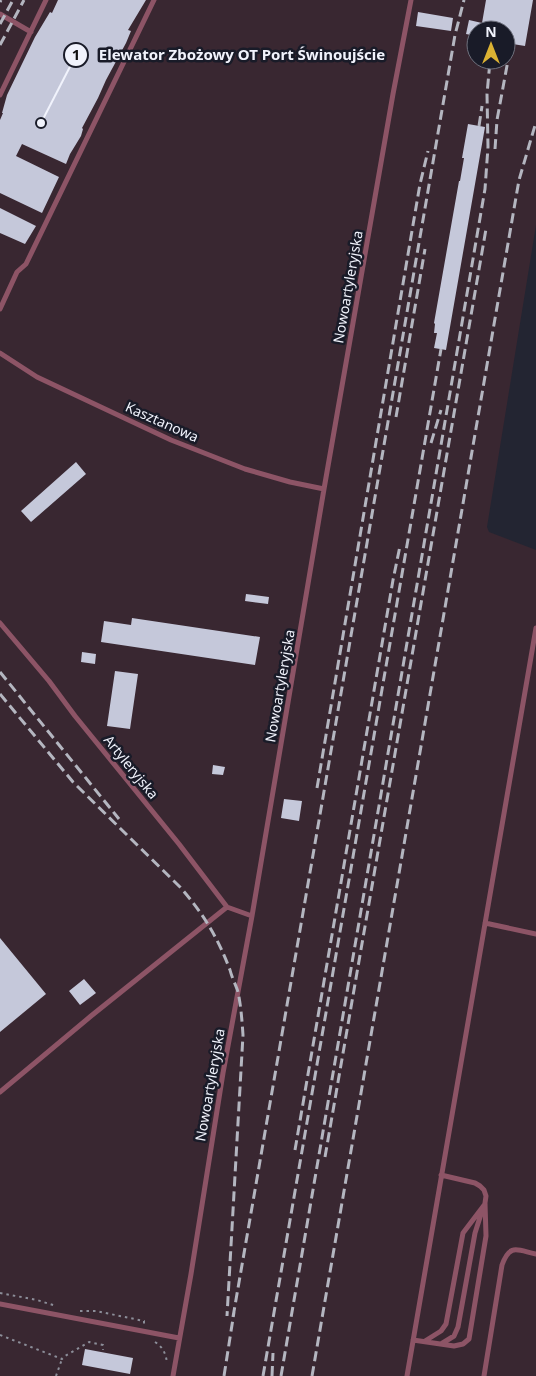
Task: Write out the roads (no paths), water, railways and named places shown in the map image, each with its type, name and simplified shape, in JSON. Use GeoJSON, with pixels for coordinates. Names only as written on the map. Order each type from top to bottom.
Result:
{"type":"FeatureCollection","features":[{"type":"Feature","properties":{"kind":"lane"},"geometry":{"type":"LineString","coordinates":[[0,95],[46,0]]}},
{"type":"Feature","properties":{"kind":"lane"},"geometry":{"type":"LineString","coordinates":[[0,309],[16,272],[26,264],[154,0]]}},
{"type":"Feature","properties":{"kind":"lane","name":"Nowoartyleryjska"},"geometry":{"type":"LineString","coordinates":[[173,1376],[221,1082],[252,916],[324,489],[411,0]]}},
{"type":"Feature","properties":{"kind":"lane"},"geometry":{"type":"LineString","coordinates":[[0,14],[31,32]]}},
{"type":"Feature","properties":{"kind":"lane","name":"Kasztanowa"},"geometry":{"type":"LineString","coordinates":[[0,353],[37,377],[171,440],[245,469],[290,482],[324,489]]}},
{"type":"Feature","properties":{"kind":"lane","name":"Artyleryjska"},"geometry":{"type":"LineString","coordinates":[[0,622],[227,907]]}},
{"type":"Feature","properties":{"kind":"lane"},"geometry":{"type":"LineString","coordinates":[[407,1376],[536,628]]}},
{"type":"Feature","properties":{"kind":"lane"},"geometry":{"type":"LineString","coordinates":[[0,1092],[227,907],[252,916]]}},
{"type":"Feature","properties":{"kind":"lane"},"geometry":{"type":"LineString","coordinates":[[485,923],[536,934]]}},
{"type":"Feature","properties":{"kind":"lane"},"geometry":{"type":"LineString","coordinates":[[413,1340],[454,1346],[463,1344],[469,1339],[486,1236],[486,1196],[480,1186],[462,1179],[441,1175]]}},
{"type":"Feature","properties":{"kind":"lane"},"geometry":{"type":"LineString","coordinates":[[425,1342],[441,1331],[446,1324],[463,1233],[485,1203]]}},
{"type":"Feature","properties":{"kind":"lane"},"geometry":{"type":"LineString","coordinates":[[440,1344],[454,1336],[458,1327],[475,1233],[485,1203]]}},
{"type":"Feature","properties":{"kind":"lane"},"geometry":{"type":"LineString","coordinates":[[484,1376],[505,1256],[508,1251],[512,1250],[536,1254]]}},
{"type":"Feature","properties":{"kind":"lane"},"geometry":{"type":"LineString","coordinates":[[0,1304],[179,1338]]}},
{"type":"Feature","properties":{"kind":"railway"},"geometry":{"type":"LineString","coordinates":[[0,24],[13,0]]}},
{"type":"Feature","properties":{"kind":"railway"},"geometry":{"type":"LineString","coordinates":[[0,45],[24,0]]}},
{"type":"Feature","properties":{"kind":"railway"},"geometry":{"type":"LineString","coordinates":[[233,1317],[455,35],[464,0]]}},
{"type":"Feature","properties":{"kind":"railway"},"geometry":{"type":"LineString","coordinates":[[281,1376],[485,189],[488,147],[487,94],[489,70]]}},
{"type":"Feature","properties":{"kind":"railway"},"geometry":{"type":"LineString","coordinates":[[495,149],[497,120],[506,70]]}},
{"type":"Feature","properties":{"kind":"railway"},"geometry":{"type":"LineString","coordinates":[[479,126],[482,106]]}},
{"type":"Feature","properties":{"kind":"railway"},"geometry":{"type":"LineString","coordinates":[[312,1376],[519,180],[536,122]]}},
{"type":"Feature","properties":{"kind":"railway"},"geometry":{"type":"LineString","coordinates":[[317,788],[420,184],[428,151]]}},
{"type":"Feature","properties":{"kind":"railway"},"geometry":{"type":"LineString","coordinates":[[325,1157],[486,229]]}},
{"type":"Feature","properties":{"kind":"railway"},"geometry":{"type":"LineString","coordinates":[[396,417],[425,249]]}},
{"type":"Feature","properties":{"kind":"railway"},"geometry":{"type":"LineString","coordinates":[[263,1376],[441,349]]}},
{"type":"Feature","properties":{"kind":"railway"},"geometry":{"type":"LineString","coordinates":[[431,443],[441,410]]}},
{"type":"Feature","properties":{"kind":"railway"},"geometry":{"type":"LineString","coordinates":[[295,1150],[400,546]]}},
{"type":"Feature","properties":{"kind":"railway"},"geometry":{"type":"LineString","coordinates":[[0,672],[119,819]]}},
{"type":"Feature","properties":{"kind":"railway"},"geometry":{"type":"LineString","coordinates":[[0,694],[73,782],[180,887],[203,916],[215,937],[237,989],[241,1008],[243,1035],[227,1316]]}},
{"type":"Feature","properties":{"kind":"railway"},"geometry":{"type":"LineString","coordinates":[[224,1376],[234,1312]]}},
{"type":"Feature","properties":{"kind":"railway"},"geometry":{"type":"LineString","coordinates":[[272,1376],[273,1353]]}},
{"type":"Feature","properties":{"kind":"place","name":"Elewator Zbożowy OT Port Świnoujście"},"geometry":{"type":"Point","coordinates":[41,123]}}]}
